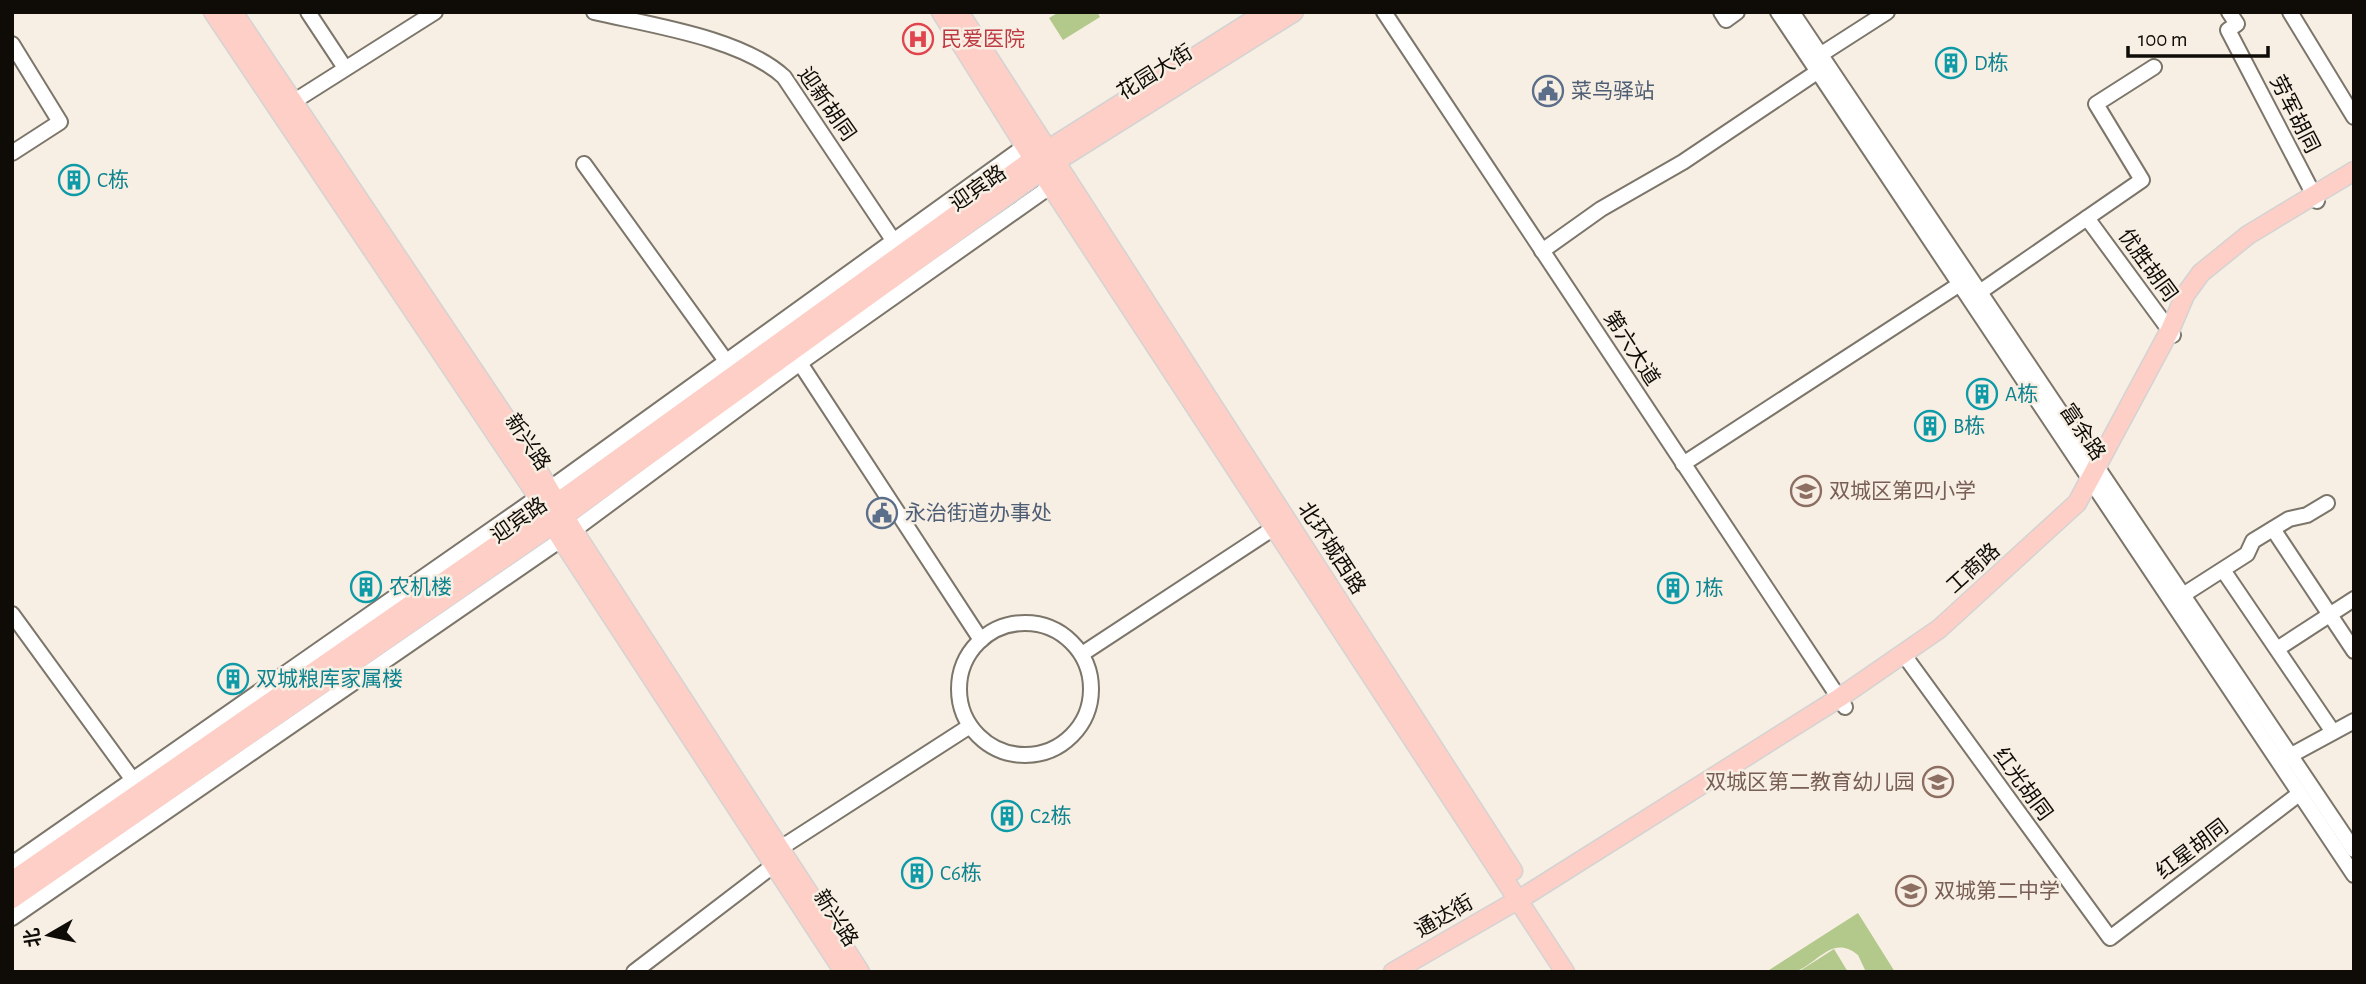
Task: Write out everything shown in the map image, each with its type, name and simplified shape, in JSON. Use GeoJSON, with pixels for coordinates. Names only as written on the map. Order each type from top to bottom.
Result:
{"type":"FeatureCollection","features":[{"type":"Feature","properties":{"kind":"main road","name":"新兴路"},"geometry":{"type":"LineString","coordinates":[[213,12],[286,106]]}},
{"type":"Feature","properties":{"kind":"main road","name":"新兴路"},"geometry":{"type":"LineString","coordinates":[[233,12],[286,106],[555,514],[777,858],[844,972]]}},
{"type":"Feature","properties":{"kind":"main road"},"geometry":{"type":"LineString","coordinates":[[941,12],[1042,162]]}},
{"type":"Feature","properties":{"kind":"main road"},"geometry":{"type":"LineString","coordinates":[[959,12],[1042,162]]}},
{"type":"Feature","properties":{"kind":"main road","name":"花园大街"},"geometry":{"type":"LineString","coordinates":[[1042,162],[1266,12]]}},
{"type":"Feature","properties":{"kind":"main road","name":"花园大街"},"geometry":{"type":"LineString","coordinates":[[1042,162],[1294,12]]}},
{"type":"Feature","properties":{"kind":"main road","name":"迎宾路"},"geometry":{"type":"LineString","coordinates":[[13,892],[137,786],[555,514],[733,363],[792,351],[898,247],[1042,162]]}},
{"type":"Feature","properties":{"kind":"main road","name":"迎宾路"},"geometry":{"type":"LineString","coordinates":[[13,892],[792,351],[1042,162]]}},
{"type":"Feature","properties":{"kind":"main road","name":"北环城西路"},"geometry":{"type":"LineString","coordinates":[[1042,162],[1526,901],[1578,972]]}},
{"type":"Feature","properties":{"kind":"main road","name":"工商路"},"geometry":{"type":"LineString","coordinates":[[1526,901],[1842,703],[1907,659],[2064,531],[2086,508],[2096,477],[2172,333],[2222,264],[2354,171]]}},
{"type":"Feature","properties":{"kind":"main road","name":"工商路"},"geometry":{"type":"LineString","coordinates":[[2315,197],[2354,181]]}},
{"type":"Feature","properties":{"kind":"main road","name":"新兴路"},"geometry":{"type":"LineString","coordinates":[[777,858],[860,972]]}},
{"type":"Feature","properties":{"kind":"main road","name":"北环城西路"},"geometry":{"type":"LineString","coordinates":[[1526,901],[1564,972]]}},
{"type":"Feature","properties":{"kind":"main road","name":"通达街"},"geometry":{"type":"LineString","coordinates":[[1393,972],[1526,901]]}},
{"type":"Feature","properties":{"kind":"main road","name":"通达街"},"geometry":{"type":"LineString","coordinates":[[1415,972],[1526,901]]}},
{"type":"Feature","properties":{"kind":"street"},"geometry":{"type":"LineString","coordinates":[[307,12],[345,68]]}},
{"type":"Feature","properties":{"kind":"street"},"geometry":{"type":"LineString","coordinates":[[286,106],[435,12]]}},
{"type":"Feature","properties":{"kind":"street","name":"迎新胡同"},"geometry":{"type":"LineString","coordinates":[[594,12],[682,32],[766,61],[784,77],[898,247]]}},
{"type":"Feature","properties":{"kind":"street","name":"第六大道"},"geometry":{"type":"LineString","coordinates":[[1384,12],[1842,703]]}},
{"type":"Feature","properties":{"kind":"street","name":"富余路"},"geometry":{"type":"LineString","coordinates":[[1778,12],[1960,284],[1975,295]]}},
{"type":"Feature","properties":{"kind":"street","name":"富余路"},"geometry":{"type":"LineString","coordinates":[[1791,12],[1975,295],[2284,759],[2354,850]]}},
{"type":"Feature","properties":{"kind":"street"},"geometry":{"type":"LineString","coordinates":[[1820,55],[1888,12]]}},
{"type":"Feature","properties":{"kind":"street","name":"劳军胡同"},"geometry":{"type":"LineString","coordinates":[[2229,12],[2237,24],[2228,30],[2315,197]]}},
{"type":"Feature","properties":{"kind":"street"},"geometry":{"type":"LineString","coordinates":[[2290,12],[2354,117]]}},
{"type":"Feature","properties":{"kind":"street"},"geometry":{"type":"LineString","coordinates":[[12,44],[60,122],[12,153]]}},
{"type":"Feature","properties":{"kind":"street"},"geometry":{"type":"LineString","coordinates":[[1975,295],[2142,180],[2096,104],[2154,67]]}},
{"type":"Feature","properties":{"kind":"street"},"geometry":{"type":"LineString","coordinates":[[1542,251],[1601,209],[1683,163],[1817,72]]}},
{"type":"Feature","properties":{"kind":"street"},"geometry":{"type":"LineString","coordinates":[[584,164],[733,363],[898,247]]}},
{"type":"Feature","properties":{"kind":"street","name":"优胜胡同"},"geometry":{"type":"LineString","coordinates":[[2087,218],[2172,333]]}},
{"type":"Feature","properties":{"kind":"street"},"geometry":{"type":"LineString","coordinates":[[1683,464],[1960,284]]}},
{"type":"Feature","properties":{"kind":"street"},"geometry":{"type":"LineString","coordinates":[[792,351],[981,640]]}},
{"type":"Feature","properties":{"kind":"street","name":"富余路"},"geometry":{"type":"LineString","coordinates":[[2096,477],[2183,595],[2284,759],[2299,794],[2354,875]]}},
{"type":"Feature","properties":{"kind":"street"},"geometry":{"type":"LineString","coordinates":[[2183,595],[2247,554],[2253,541],[2327,503]]}},
{"type":"Feature","properties":{"kind":"street"},"geometry":{"type":"LineString","coordinates":[[12,918],[555,514]]}},
{"type":"Feature","properties":{"kind":"street"},"geometry":{"type":"LineString","coordinates":[[1083,654],[1280,523]]}},
{"type":"Feature","properties":{"kind":"street"},"geometry":{"type":"LineString","coordinates":[[2273,529],[2354,651]]}},
{"type":"Feature","properties":{"kind":"street"},"geometry":{"type":"LineString","coordinates":[[2223,570],[2333,732]]}},
{"type":"Feature","properties":{"kind":"street"},"geometry":{"type":"LineString","coordinates":[[2277,649],[2354,599]]}},
{"type":"Feature","properties":{"kind":"street"},"geometry":{"type":"LineString","coordinates":[[12,614],[137,786],[12,864]]}},
{"type":"Feature","properties":{"kind":"street"},"geometry":{"type":"LineString","coordinates":[[1030,622],[1060,633],[1083,654],[1091,676],[1092,699],[1084,721],[1070,739],[1051,751],[1028,756],[1017,755],[985,743],[970,726],[961,706],[959,685],[963,664],[981,640],[1009,624],[1030,622]]}},
{"type":"Feature","properties":{"kind":"street","name":"红光胡同"},"geometry":{"type":"LineString","coordinates":[[1907,659],[2110,938]]}},
{"type":"Feature","properties":{"kind":"street"},"geometry":{"type":"LineString","coordinates":[[2284,759],[2354,721]]}},
{"type":"Feature","properties":{"kind":"street"},"geometry":{"type":"LineString","coordinates":[[634,972],[777,858],[970,726]]}},
{"type":"Feature","properties":{"kind":"street","name":"红星胡同"},"geometry":{"type":"LineString","coordinates":[[2110,938],[2299,794]]}},
{"type":"Feature","properties":{"kind":"green space"},"geometry":{"type":"Polygon","coordinates":[[[1059,12],[1097,12],[1100,17],[1063,40],[1049,18],[1059,12]]]}},
{"type":"Feature","properties":{"kind":"green space"},"geometry":{"type":"Polygon","coordinates":[[[1858,913],[1895,972],[1866,972],[1858,955],[1840,947],[1794,972],[1766,972],[1858,913]]]}},
{"type":"Feature","properties":{"kind":"green space"},"geometry":{"type":"Polygon","coordinates":[[[1834,949],[1848,972],[1798,972],[1834,949]]]}},
{"type":"Feature","properties":{"kind":"place","name":"民爱医院"},"geometry":{"type":"Point","coordinates":[918,39]}},
{"type":"Feature","properties":{"kind":"place","name":"D栋"},"geometry":{"type":"Point","coordinates":[1951,63]}},
{"type":"Feature","properties":{"kind":"place","name":"菜鸟驿站"},"geometry":{"type":"Point","coordinates":[1548,91]}},
{"type":"Feature","properties":{"kind":"place","name":"C栋"},"geometry":{"type":"Point","coordinates":[74,180]}},
{"type":"Feature","properties":{"kind":"place","name":"A栋"},"geometry":{"type":"Point","coordinates":[1982,394]}},
{"type":"Feature","properties":{"kind":"place","name":"B栋"},"geometry":{"type":"Point","coordinates":[1930,426]}},
{"type":"Feature","properties":{"kind":"place","name":"双城区第四小学"},"geometry":{"type":"Point","coordinates":[1806,491]}},
{"type":"Feature","properties":{"kind":"place","name":"永治街道办事处"},"geometry":{"type":"Point","coordinates":[882,513]}},
{"type":"Feature","properties":{"kind":"place","name":"农机楼"},"geometry":{"type":"Point","coordinates":[366,587]}},
{"type":"Feature","properties":{"kind":"place","name":"J栋"},"geometry":{"type":"Point","coordinates":[1673,588]}},
{"type":"Feature","properties":{"kind":"place","name":"双城粮库家属楼"},"geometry":{"type":"Point","coordinates":[233,679]}},
{"type":"Feature","properties":{"kind":"place","name":"双城区第二教育幼儿园"},"geometry":{"type":"Point","coordinates":[1938,782]}},
{"type":"Feature","properties":{"kind":"place","name":"C2栋"},"geometry":{"type":"Point","coordinates":[1007,816]}},
{"type":"Feature","properties":{"kind":"place","name":"C6栋"},"geometry":{"type":"Point","coordinates":[917,873]}},
{"type":"Feature","properties":{"kind":"place","name":"双城第二中学"},"geometry":{"type":"Point","coordinates":[1911,891]}}]}
